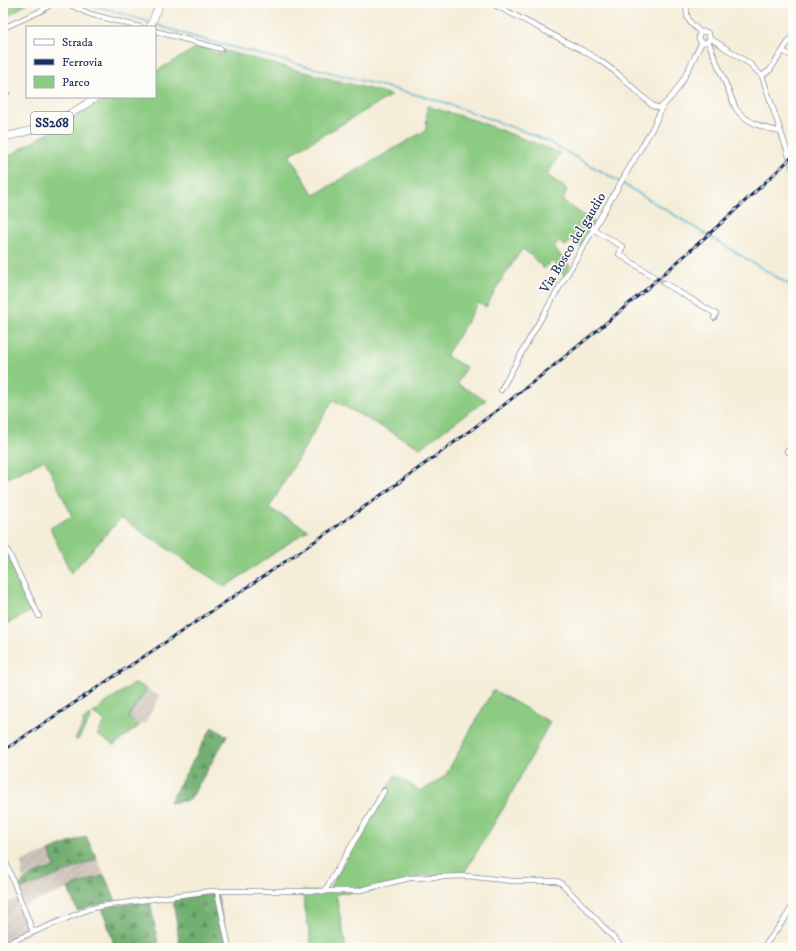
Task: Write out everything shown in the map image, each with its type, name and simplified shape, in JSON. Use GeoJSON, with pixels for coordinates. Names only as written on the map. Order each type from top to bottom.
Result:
{"type":"FeatureCollection","features":[{"type":"Feature","properties":{"kind":"highway"},"geometry":{"type":"LineString","coordinates":[[3,6],[6,3]]}},
{"type":"Feature","properties":{"kind":"highway"},"geometry":{"type":"LineString","coordinates":[[150,26],[160,3]]}},
{"type":"Feature","properties":{"kind":"highway","name":"SS268"},"geometry":{"type":"LineString","coordinates":[[3,137],[52,124],[94,98]]}},
{"type":"Feature","properties":{"kind":"street"},"geometry":{"type":"LineString","coordinates":[[3,28],[53,3]]}},
{"type":"Feature","properties":{"kind":"street"},"geometry":{"type":"LineString","coordinates":[[66,3],[90,14],[136,26]]}},
{"type":"Feature","properties":{"kind":"street"},"geometry":{"type":"LineString","coordinates":[[491,3],[582,50],[617,73],[653,106],[660,108],[663,106]]}},
{"type":"Feature","properties":{"kind":"street"},"geometry":{"type":"LineString","coordinates":[[687,3],[686,16],[689,22],[700,32]]}},
{"type":"Feature","properties":{"kind":"street"},"geometry":{"type":"LineString","coordinates":[[156,31],[220,50]]}},
{"type":"Feature","properties":{"kind":"street"},"geometry":{"type":"LineString","coordinates":[[700,32],[706,31],[710,35],[707,40]]}},
{"type":"Feature","properties":{"kind":"street"},"geometry":{"type":"LineString","coordinates":[[700,32],[698,35],[699,38],[707,40],[713,39],[750,64],[762,76],[793,168]]}},
{"type":"Feature","properties":{"kind":"street"},"geometry":{"type":"LineString","coordinates":[[762,76],[770,70],[793,36]]}},
{"type":"Feature","properties":{"kind":"street"},"geometry":{"type":"LineString","coordinates":[[707,40],[736,108],[740,114],[760,126],[781,132]]}},
{"type":"Feature","properties":{"kind":"street","name":"Via Bosco del gaudio"},"geometry":{"type":"LineString","coordinates":[[501,390],[652,130],[663,106],[678,90],[707,40]]}},
{"type":"Feature","properties":{"kind":"street"},"geometry":{"type":"LineString","coordinates":[[783,51],[793,57]]}},
{"type":"Feature","properties":{"kind":"street"},"geometry":{"type":"LineString","coordinates":[[3,85],[7,93]]}},
{"type":"Feature","properties":{"kind":"street"},"geometry":{"type":"LineString","coordinates":[[594,229],[623,246],[618,254],[654,277]]}},
{"type":"Feature","properties":{"kind":"street"},"geometry":{"type":"LineString","coordinates":[[664,284],[716,314],[714,318]]}},
{"type":"Feature","properties":{"kind":"street"},"geometry":{"type":"LineString","coordinates":[[787,451],[793,454]]}},
{"type":"Feature","properties":{"kind":"street"},"geometry":{"type":"LineString","coordinates":[[3,541],[39,616]]}},
{"type":"Feature","properties":{"kind":"street"},"geometry":{"type":"LineString","coordinates":[[324,892],[384,791]]}},
{"type":"Feature","properties":{"kind":"street"},"geometry":{"type":"LineString","coordinates":[[3,855],[33,932]]}},
{"type":"Feature","properties":{"kind":"street"},"geometry":{"type":"LineString","coordinates":[[3,945],[89,909],[102,906],[217,891],[357,891],[410,878],[467,876],[513,881],[561,883],[623,948]]}},
{"type":"Feature","properties":{"kind":"street"},"geometry":{"type":"LineString","coordinates":[[217,891],[229,948]]}},
{"type":"Feature","properties":{"kind":"street"},"geometry":{"type":"LineString","coordinates":[[763,948],[784,920],[793,905]]}},
{"type":"Feature","properties":{"kind":"shaded area"},"geometry":{"type":"Polygon","coordinates":[[[146,689],[160,696],[145,723],[139,726],[128,718],[146,689]]]}},
{"type":"Feature","properties":{"kind":"shaded area"},"geometry":{"type":"Polygon","coordinates":[[[49,851],[55,867],[23,879],[21,872],[23,870],[20,862],[49,851]]]}},
{"type":"Feature","properties":{"kind":"shaded area"},"geometry":{"type":"Polygon","coordinates":[[[97,859],[104,875],[23,906],[18,891],[97,859]]]}},
{"type":"Feature","properties":{"kind":"shaded area"},"geometry":{"type":"Polygon","coordinates":[[[19,898],[32,932],[3,944],[3,905],[19,898]]]}},
{"type":"Feature","properties":{"kind":"green space"},"geometry":{"type":"Polygon","coordinates":[[[11,3],[27,3],[3,20],[3,10],[11,3]]]}},
{"type":"Feature","properties":{"kind":"green space"},"geometry":{"type":"Polygon","coordinates":[[[199,46],[209,48],[211,51],[218,54],[224,54],[225,51],[392,95],[289,155],[314,195],[426,130],[427,106],[477,121],[560,153],[547,175],[567,189],[563,201],[595,223],[580,247],[571,241],[566,246],[559,242],[553,247],[570,266],[564,276],[552,261],[544,269],[531,255],[522,249],[497,287],[486,307],[478,303],[446,356],[466,367],[457,384],[486,400],[420,448],[333,400],[269,508],[308,530],[225,587],[121,518],[71,573],[50,528],[72,516],[45,460],[3,480],[3,159],[106,100],[105,98],[156,98],[156,71],[199,46]]]}},
{"type":"Feature","properties":{"kind":"green space"},"geometry":{"type":"Polygon","coordinates":[[[3,546],[34,610],[3,626],[3,546]]]}},
{"type":"Feature","properties":{"kind":"green space"},"geometry":{"type":"Polygon","coordinates":[[[133,684],[138,684],[146,689],[128,718],[139,726],[114,745],[97,735],[105,721],[93,713],[133,684]]]}},
{"type":"Feature","properties":{"kind":"green space"},"geometry":{"type":"Polygon","coordinates":[[[493,690],[550,722],[504,807],[464,873],[418,876],[417,882],[400,883],[369,891],[336,894],[346,948],[312,948],[302,891],[330,893],[330,887],[395,775],[421,791],[445,776],[493,690]]]}},
{"type":"Feature","properties":{"kind":"green space"},"geometry":{"type":"Polygon","coordinates":[[[90,715],[91,717],[78,740],[75,739],[84,723],[82,721],[90,715]]]}},
{"type":"Feature","properties":{"kind":"green space"},"geometry":{"type":"Polygon","coordinates":[[[212,727],[227,736],[190,800],[169,803],[212,727]]]}},
{"type":"Feature","properties":{"kind":"green space"},"geometry":{"type":"Polygon","coordinates":[[[86,836],[97,859],[18,891],[22,882],[38,873],[55,867],[49,851],[86,836]]]}},
{"type":"Feature","properties":{"kind":"green space"},"geometry":{"type":"Polygon","coordinates":[[[104,875],[116,901],[77,911],[68,888],[104,875]]]}},
{"type":"Feature","properties":{"kind":"green space"},"geometry":{"type":"Polygon","coordinates":[[[217,892],[228,948],[180,948],[173,898],[217,892]]]}},
{"type":"Feature","properties":{"kind":"green space"},"geometry":{"type":"Polygon","coordinates":[[[150,901],[159,948],[115,948],[102,907],[150,901]]]}},
{"type":"Feature","properties":{"kind":"waterway"},"geometry":{"type":"LineString","coordinates":[[87,3],[149,22]]}},
{"type":"Feature","properties":{"kind":"waterway"},"geometry":{"type":"LineString","coordinates":[[154,24],[194,37],[440,101],[543,139],[615,179],[793,287]]}},
{"type":"Feature","properties":{"kind":"tunnel"},"geometry":{"type":"LineString","coordinates":[[654,277],[664,283]]}},
{"type":"Feature","properties":{"kind":"railway"},"geometry":{"type":"LineString","coordinates":[[3,751],[241,592],[359,511],[475,427],[598,330],[678,262],[793,156]]}}]}
